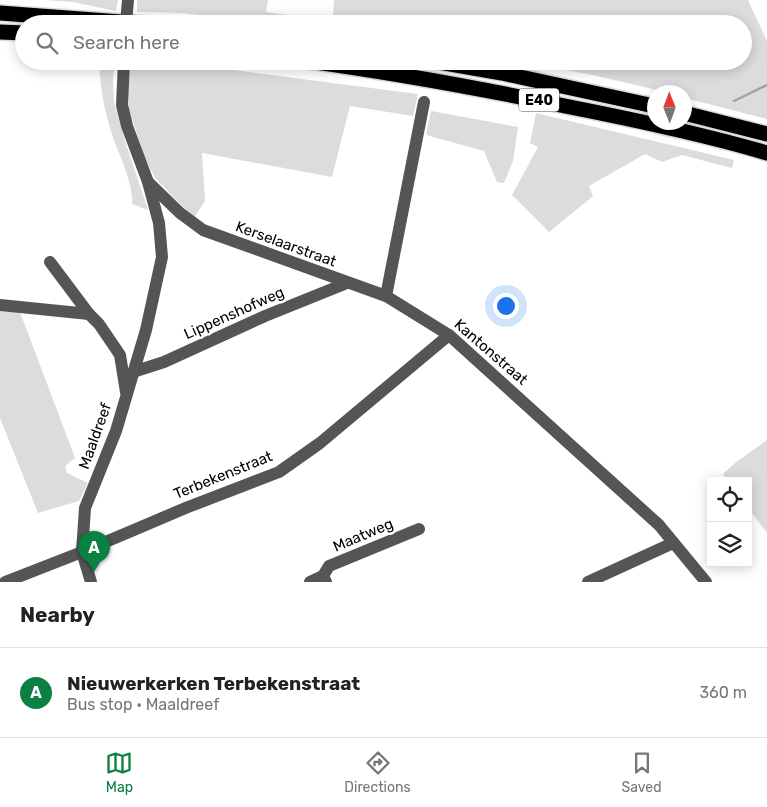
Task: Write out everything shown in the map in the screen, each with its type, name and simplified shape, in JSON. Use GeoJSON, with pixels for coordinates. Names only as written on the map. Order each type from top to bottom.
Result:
{"type":"FeatureCollection","features":[{"type":"Feature","properties":{"kind":"highway"},"geometry":{"type":"LineString","coordinates":[[0,13],[27,15]]}},
{"type":"Feature","properties":{"kind":"highway"},"geometry":{"type":"LineString","coordinates":[[0,32],[15,33]]}},
{"type":"Feature","properties":{"kind":"highway","name":"E40"},"geometry":{"type":"LineString","coordinates":[[374,70],[618,116],[767,153]]}},
{"type":"Feature","properties":{"kind":"highway","name":"E40"},"geometry":{"type":"LineString","coordinates":[[485,70],[647,104]]}},
{"type":"Feature","properties":{"kind":"highway"},"geometry":{"type":"LineString","coordinates":[[692,115],[767,134]]}},
{"type":"Feature","properties":{"kind":"street"},"geometry":{"type":"LineString","coordinates":[[127,15],[128,0]]}},
{"type":"Feature","properties":{"kind":"street"},"geometry":{"type":"LineString","coordinates":[[123,70],[122,105],[127,126],[148,182],[160,223],[162,257],[146,330],[126,394]]}},
{"type":"Feature","properties":{"kind":"street"},"geometry":{"type":"LineString","coordinates":[[386,296],[424,102]]}},
{"type":"Feature","properties":{"kind":"street","name":"Kerselaarstraat"},"geometry":{"type":"LineString","coordinates":[[148,182],[180,214],[203,230],[386,296]]}},
{"type":"Feature","properties":{"kind":"street"},"geometry":{"type":"LineString","coordinates":[[160,223],[168,214],[180,214]]}},
{"type":"Feature","properties":{"kind":"street","name":"Maaldreef"},"geometry":{"type":"LineString","coordinates":[[50,262],[120,355],[126,394],[116,431],[85,508],[82,552],[91,582]]}},
{"type":"Feature","properties":{"kind":"street","name":"Lippenshofweg"},"geometry":{"type":"LineString","coordinates":[[133,372],[164,362],[265,316],[347,282]]}},
{"type":"Feature","properties":{"kind":"street","name":"Kantonstraat"},"geometry":{"type":"LineString","coordinates":[[386,296],[450,335],[659,525],[706,582]]}},
{"type":"Feature","properties":{"kind":"street"},"geometry":{"type":"LineString","coordinates":[[0,306],[89,314]]}},
{"type":"Feature","properties":{"kind":"street","name":"Terbekenstraat"},"geometry":{"type":"LineString","coordinates":[[4,582],[82,552],[188,506],[279,472],[320,443],[450,335]]}},
{"type":"Feature","properties":{"kind":"street","name":"Maatweg"},"geometry":{"type":"LineString","coordinates":[[310,582],[325,579],[330,566],[419,529]]}},
{"type":"Feature","properties":{"kind":"street"},"geometry":{"type":"LineString","coordinates":[[588,582],[673,543]]}},
{"type":"Feature","properties":{"kind":"shaded area"},"geometry":{"type":"Polygon","coordinates":[[[45,0],[118,0],[116,11],[73,2],[45,0]]]}},
{"type":"Feature","properties":{"kind":"shaded area"},"geometry":{"type":"Polygon","coordinates":[[[137,0],[268,0],[266,12],[288,15],[200,15],[137,12],[137,0]]]}},
{"type":"Feature","properties":{"kind":"shaded area"},"geometry":{"type":"Polygon","coordinates":[[[334,0],[748,0],[767,41],[767,119],[692,100],[692,85],[647,85],[647,88],[566,70],[752,70],[752,15],[333,15],[334,0]]]}},
{"type":"Feature","properties":{"kind":"shaded area"},"geometry":{"type":"Polygon","coordinates":[[[100,70],[114,70],[114,102],[148,210],[132,204],[128,177],[112,134],[101,89],[100,70]]]}},
{"type":"Feature","properties":{"kind":"shaded area"},"geometry":{"type":"Polygon","coordinates":[[[129,70],[232,70],[418,94],[413,116],[350,106],[332,177],[202,153],[205,201],[194,218],[155,178],[145,158],[129,110],[129,70]]]}},
{"type":"Feature","properties":{"kind":"shaded area"},"geometry":{"type":"Polygon","coordinates":[[[431,111],[518,127],[513,161],[504,183],[497,182],[484,151],[426,135],[431,111]]]}},
{"type":"Feature","properties":{"kind":"shaded area"},"geometry":{"type":"Polygon","coordinates":[[[536,113],[734,160],[732,168],[682,155],[662,162],[645,154],[589,186],[593,196],[549,232],[512,195],[538,147],[530,143],[536,113]]]}},
{"type":"Feature","properties":{"kind":"shaded area"},"geometry":{"type":"Polygon","coordinates":[[[0,310],[20,312],[75,458],[65,466],[67,473],[88,483],[79,501],[38,513],[0,418],[0,310]]]}},
{"type":"Feature","properties":{"kind":"shaded area"},"geometry":{"type":"Polygon","coordinates":[[[767,440],[767,533],[752,513],[752,477],[725,477],[723,474],[767,440]]]}},
{"type":"Feature","properties":{"kind":"waterway"},"geometry":{"type":"LineString","coordinates":[[734,101],[767,85]]}},
{"type":"Feature","properties":{"kind":"place","name":"Nieuwerkerken Terbekenstraat"},"geometry":{"type":"Point","coordinates":[94,572]}}]}
